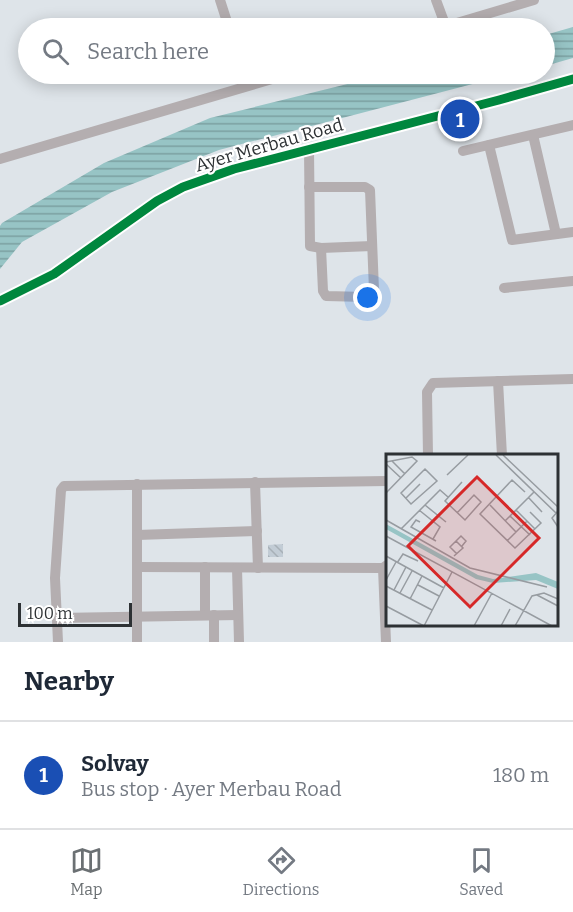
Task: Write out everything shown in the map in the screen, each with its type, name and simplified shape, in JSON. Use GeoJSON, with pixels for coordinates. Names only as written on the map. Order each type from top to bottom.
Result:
{"type":"FeatureCollection","features":[{"type":"Feature","properties":{"kind":"street"},"geometry":{"type":"LineString","coordinates":[[220,0],[226,18]]}},
{"type":"Feature","properties":{"kind":"street"},"geometry":{"type":"LineString","coordinates":[[436,0],[440,18]]}},
{"type":"Feature","properties":{"kind":"street"},"geometry":{"type":"LineString","coordinates":[[476,18],[534,0]]}},
{"type":"Feature","properties":{"kind":"street","name":"Ayer Merbau Road"},"geometry":{"type":"LineString","coordinates":[[0,301],[61,269],[171,192],[234,169],[573,79]]}},
{"type":"Feature","properties":{"kind":"street"},"geometry":{"type":"LineString","coordinates":[[0,159],[255,84]]}},
{"type":"Feature","properties":{"kind":"street"},"geometry":{"type":"LineString","coordinates":[[463,151],[573,125]]}},
{"type":"Feature","properties":{"kind":"street"},"geometry":{"type":"LineString","coordinates":[[533,135],[556,234]]}},
{"type":"Feature","properties":{"kind":"street"},"geometry":{"type":"LineString","coordinates":[[489,145],[510,238],[515,240],[573,232]]}},
{"type":"Feature","properties":{"kind":"street"},"geometry":{"type":"LineString","coordinates":[[309,149],[310,244],[321,248],[372,246]]}},
{"type":"Feature","properties":{"kind":"street"},"geometry":{"type":"LineString","coordinates":[[309,187],[365,187],[370,190],[374,290],[372,294],[366,297],[326,296],[321,248]]}},
{"type":"Feature","properties":{"kind":"street"},"geometry":{"type":"LineString","coordinates":[[504,288],[573,281]]}},
{"type":"Feature","properties":{"kind":"street"},"geometry":{"type":"LineString","coordinates":[[428,454],[427,392],[430,385],[436,382],[573,380]]}},
{"type":"Feature","properties":{"kind":"street"},"geometry":{"type":"LineString","coordinates":[[498,381],[501,454]]}},
{"type":"Feature","properties":{"kind":"street"},"geometry":{"type":"LineString","coordinates":[[58,642],[55,578],[62,488],[66,486],[386,481]]}},
{"type":"Feature","properties":{"kind":"street"},"geometry":{"type":"LineString","coordinates":[[255,482],[258,568]]}},
{"type":"Feature","properties":{"kind":"street"},"geometry":{"type":"LineString","coordinates":[[137,484],[137,642]]}},
{"type":"Feature","properties":{"kind":"street"},"geometry":{"type":"LineString","coordinates":[[137,535],[256,531]]}},
{"type":"Feature","properties":{"kind":"street"},"geometry":{"type":"LineString","coordinates":[[138,567],[385,567],[386,642]]}},
{"type":"Feature","properties":{"kind":"street"},"geometry":{"type":"LineString","coordinates":[[205,567],[214,642]]}},
{"type":"Feature","properties":{"kind":"street"},"geometry":{"type":"LineString","coordinates":[[237,568],[239,642]]}},
{"type":"Feature","properties":{"kind":"street"},"geometry":{"type":"LineString","coordinates":[[57,618],[238,615]]}},
{"type":"Feature","properties":{"kind":"water"},"geometry":{"type":"Polygon","coordinates":[[[573,27],[573,58],[555,63],[555,32],[573,27]]]}},
{"type":"Feature","properties":{"kind":"water"},"geometry":{"type":"Polygon","coordinates":[[[348,84],[473,84],[219,150],[112,192],[22,242],[0,269],[0,226],[2,223],[104,163],[210,118],[348,84]]]}},
{"type":"Feature","properties":{"kind":"building"},"geometry":{"type":"Polygon","coordinates":[[[283,544],[283,557],[268,557],[268,545],[283,544]]]}},
{"type":"Feature","properties":{"kind":"cycle path"},"geometry":{"type":"LineString","coordinates":[[0,301],[54,274],[157,201],[183,187],[234,169],[573,79]]}},
{"type":"Feature","properties":{"kind":"place","name":"Solvay"},"geometry":{"type":"Point","coordinates":[460,119]}}]}
